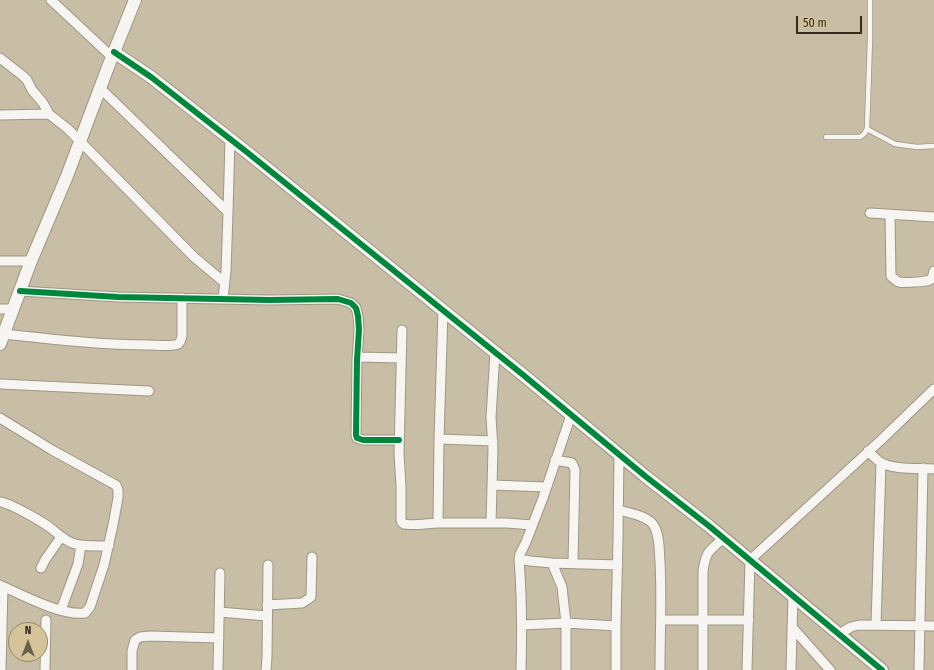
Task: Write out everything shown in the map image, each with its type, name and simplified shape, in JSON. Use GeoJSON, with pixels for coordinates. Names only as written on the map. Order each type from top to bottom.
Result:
{"type":"FeatureCollection","features":[{"type":"Feature","properties":{"kind":"street"},"geometry":{"type":"LineString","coordinates":[[51,0],[230,139],[724,538],[882,670]]}},
{"type":"Feature","properties":{"kind":"street"},"geometry":{"type":"LineString","coordinates":[[136,0],[115,49],[67,176],[31,260],[2,339],[165,346],[178,344],[182,336],[182,298]]}},
{"type":"Feature","properties":{"kind":"street"},"geometry":{"type":"LineString","coordinates":[[0,58],[27,80],[32,90],[43,103],[49,114],[68,129],[194,258],[224,283]]}},
{"type":"Feature","properties":{"kind":"street"},"geometry":{"type":"LineString","coordinates":[[100,88],[228,212]]}},
{"type":"Feature","properties":{"kind":"street"},"geometry":{"type":"LineString","coordinates":[[0,115],[49,114]]}},
{"type":"Feature","properties":{"kind":"street"},"geometry":{"type":"LineString","coordinates":[[223,299],[226,265],[230,139]]}},
{"type":"Feature","properties":{"kind":"street"},"geometry":{"type":"LineString","coordinates":[[870,213],[934,217]]}},
{"type":"Feature","properties":{"kind":"street"},"geometry":{"type":"LineString","coordinates":[[890,214],[891,276],[894,280],[900,282],[924,282],[933,276],[934,271]]}},
{"type":"Feature","properties":{"kind":"street"},"geometry":{"type":"LineString","coordinates":[[0,261],[31,260]]}},
{"type":"Feature","properties":{"kind":"street"},"geometry":{"type":"LineString","coordinates":[[20,291],[118,297],[269,300],[338,299],[351,303],[356,308],[359,330],[356,407],[357,438],[363,440],[399,440]]}},
{"type":"Feature","properties":{"kind":"street"},"geometry":{"type":"LineString","coordinates":[[0,309],[14,309]]}},
{"type":"Feature","properties":{"kind":"street"},"geometry":{"type":"LineString","coordinates":[[438,523],[442,310]]}},
{"type":"Feature","properties":{"kind":"street"},"geometry":{"type":"LineString","coordinates":[[402,330],[399,440],[402,522],[404,524],[491,523],[532,525]]}},
{"type":"Feature","properties":{"kind":"street"},"geometry":{"type":"LineString","coordinates":[[491,523],[493,442],[492,417],[495,353]]}},
{"type":"Feature","properties":{"kind":"street"},"geometry":{"type":"LineString","coordinates":[[357,357],[401,358]]}},
{"type":"Feature","properties":{"kind":"street"},"geometry":{"type":"LineString","coordinates":[[0,384],[149,391]]}},
{"type":"Feature","properties":{"kind":"street"},"geometry":{"type":"LineString","coordinates":[[747,670],[750,560],[934,389]]}},
{"type":"Feature","properties":{"kind":"street"},"geometry":{"type":"LineString","coordinates":[[521,670],[522,625],[520,554],[526,542],[571,415]]}},
{"type":"Feature","properties":{"kind":"street"},"geometry":{"type":"LineString","coordinates":[[0,418],[52,450],[112,483],[118,490],[118,498],[104,565],[90,607],[85,613],[69,613],[42,604],[2,586],[1,670]]}},
{"type":"Feature","properties":{"kind":"street"},"geometry":{"type":"LineString","coordinates":[[439,439],[493,442]]}},
{"type":"Feature","properties":{"kind":"street"},"geometry":{"type":"LineString","coordinates":[[868,451],[881,463],[900,468],[934,469]]}},
{"type":"Feature","properties":{"kind":"street"},"geometry":{"type":"LineString","coordinates":[[616,670],[619,454]]}},
{"type":"Feature","properties":{"kind":"street"},"geometry":{"type":"LineString","coordinates":[[556,460],[572,463],[575,470],[573,563]]}},
{"type":"Feature","properties":{"kind":"street"},"geometry":{"type":"LineString","coordinates":[[876,625],[881,463]]}},
{"type":"Feature","properties":{"kind":"street"},"geometry":{"type":"LineString","coordinates":[[919,670],[923,468]]}},
{"type":"Feature","properties":{"kind":"street"},"geometry":{"type":"LineString","coordinates":[[492,486],[546,487]]}},
{"type":"Feature","properties":{"kind":"street"},"geometry":{"type":"LineString","coordinates":[[0,502],[5,502],[20,510],[71,543],[80,545],[109,546]]}},
{"type":"Feature","properties":{"kind":"street"},"geometry":{"type":"LineString","coordinates":[[619,510],[642,516],[654,524],[658,534],[661,584],[660,670]]}},
{"type":"Feature","properties":{"kind":"street"},"geometry":{"type":"LineString","coordinates":[[41,568],[61,537]]}},
{"type":"Feature","properties":{"kind":"street"},"geometry":{"type":"LineString","coordinates":[[703,670],[704,561],[709,551],[724,538]]}},
{"type":"Feature","properties":{"kind":"street"},"geometry":{"type":"LineString","coordinates":[[61,610],[78,564],[80,545]]}},
{"type":"Feature","properties":{"kind":"street"},"geometry":{"type":"LineString","coordinates":[[268,605],[302,603],[311,597],[312,557]]}},
{"type":"Feature","properties":{"kind":"street"},"geometry":{"type":"LineString","coordinates":[[520,559],[552,563],[618,565]]}},
{"type":"Feature","properties":{"kind":"street"},"geometry":{"type":"LineString","coordinates":[[552,563],[562,587],[566,623],[566,670]]}},
{"type":"Feature","properties":{"kind":"street"},"geometry":{"type":"LineString","coordinates":[[266,670],[268,565]]}},
{"type":"Feature","properties":{"kind":"street"},"geometry":{"type":"LineString","coordinates":[[218,670],[220,573]]}},
{"type":"Feature","properties":{"kind":"street"},"geometry":{"type":"LineString","coordinates":[[790,670],[793,595]]}},
{"type":"Feature","properties":{"kind":"street"},"geometry":{"type":"LineString","coordinates":[[220,612],[267,616]]}},
{"type":"Feature","properties":{"kind":"street"},"geometry":{"type":"LineString","coordinates":[[45,670],[46,620]]}},
{"type":"Feature","properties":{"kind":"street"},"geometry":{"type":"LineString","coordinates":[[660,620],[748,620]]}},
{"type":"Feature","properties":{"kind":"street"},"geometry":{"type":"LineString","coordinates":[[522,625],[566,623],[616,626]]}},
{"type":"Feature","properties":{"kind":"street"},"geometry":{"type":"LineString","coordinates":[[839,634],[851,627],[859,625],[934,626]]}},
{"type":"Feature","properties":{"kind":"street"},"geometry":{"type":"LineString","coordinates":[[792,627],[830,670]]}},
{"type":"Feature","properties":{"kind":"street"},"geometry":{"type":"LineString","coordinates":[[132,670],[132,651],[135,640],[140,637],[219,638]]}},
{"type":"Feature","properties":{"kind":"lane"},"geometry":{"type":"LineString","coordinates":[[826,137],[860,137],[867,129],[870,0]]}},
{"type":"Feature","properties":{"kind":"lane"},"geometry":{"type":"LineString","coordinates":[[867,129],[895,144],[918,147],[934,146]]}},
{"type":"Feature","properties":{"kind":"cycle path"},"geometry":{"type":"LineString","coordinates":[[114,52],[151,77],[248,153],[522,374],[645,476],[709,526],[882,670]]}},
{"type":"Feature","properties":{"kind":"cycle path"},"geometry":{"type":"LineString","coordinates":[[20,291],[118,297],[269,300],[338,299],[351,303],[356,308],[359,330],[357,360],[357,438],[363,440],[399,440]]}}]}
